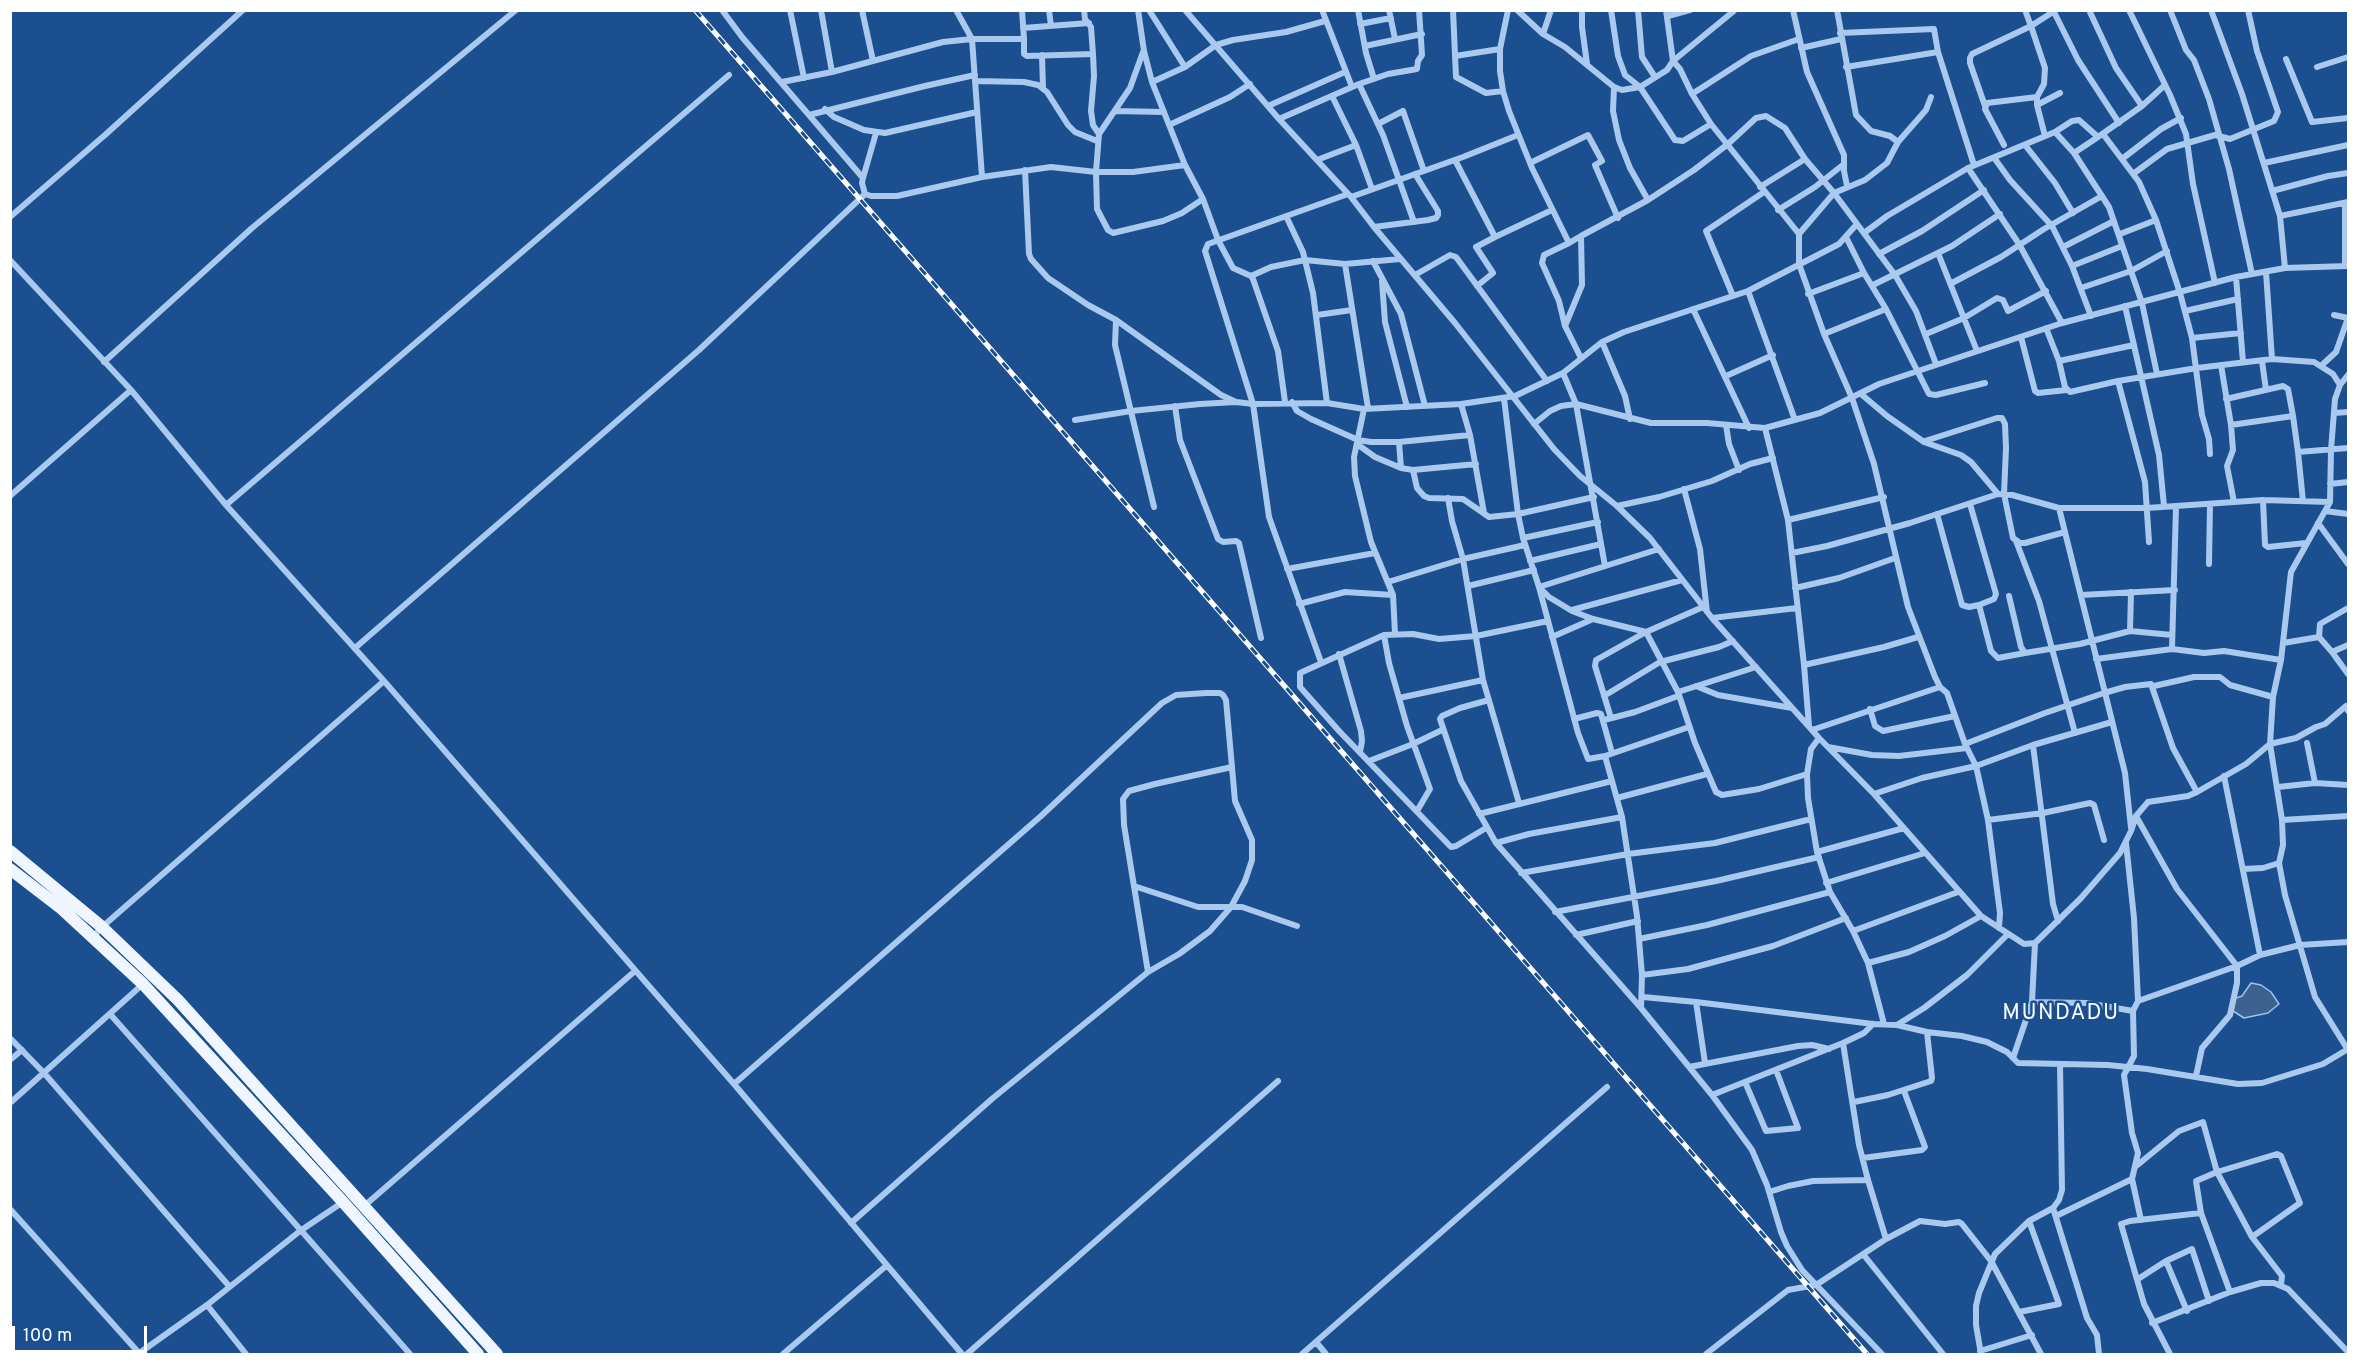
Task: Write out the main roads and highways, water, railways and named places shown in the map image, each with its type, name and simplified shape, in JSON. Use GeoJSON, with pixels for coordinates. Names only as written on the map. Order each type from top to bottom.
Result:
{"type":"FeatureCollection","features":[{"type":"Feature","properties":{"kind":"main road"},"geometry":{"type":"LineString","coordinates":[[10,852],[97,932],[178,1000],[359,1210],[477,1354]]}},
{"type":"Feature","properties":{"kind":"main road"},"geometry":{"type":"LineString","coordinates":[[10,869],[62,909],[97,932],[343,1202],[359,1210],[497,1354]]}},
{"type":"Feature","properties":{"kind":"water"},"geometry":{"type":"Polygon","coordinates":[[[2251,983],[2261,985],[2271,992],[2279,1004],[2268,1013],[2244,1018],[2230,1009],[2236,998],[2242,996],[2251,983]]]}},
{"type":"Feature","properties":{"kind":"railway"},"geometry":{"type":"LineString","coordinates":[[695,10],[1867,1354]]}},
{"type":"Feature","properties":{"kind":"district","name":"MUNDADU"},"geometry":{"type":"Point","coordinates":[2061,1015]}}]}
